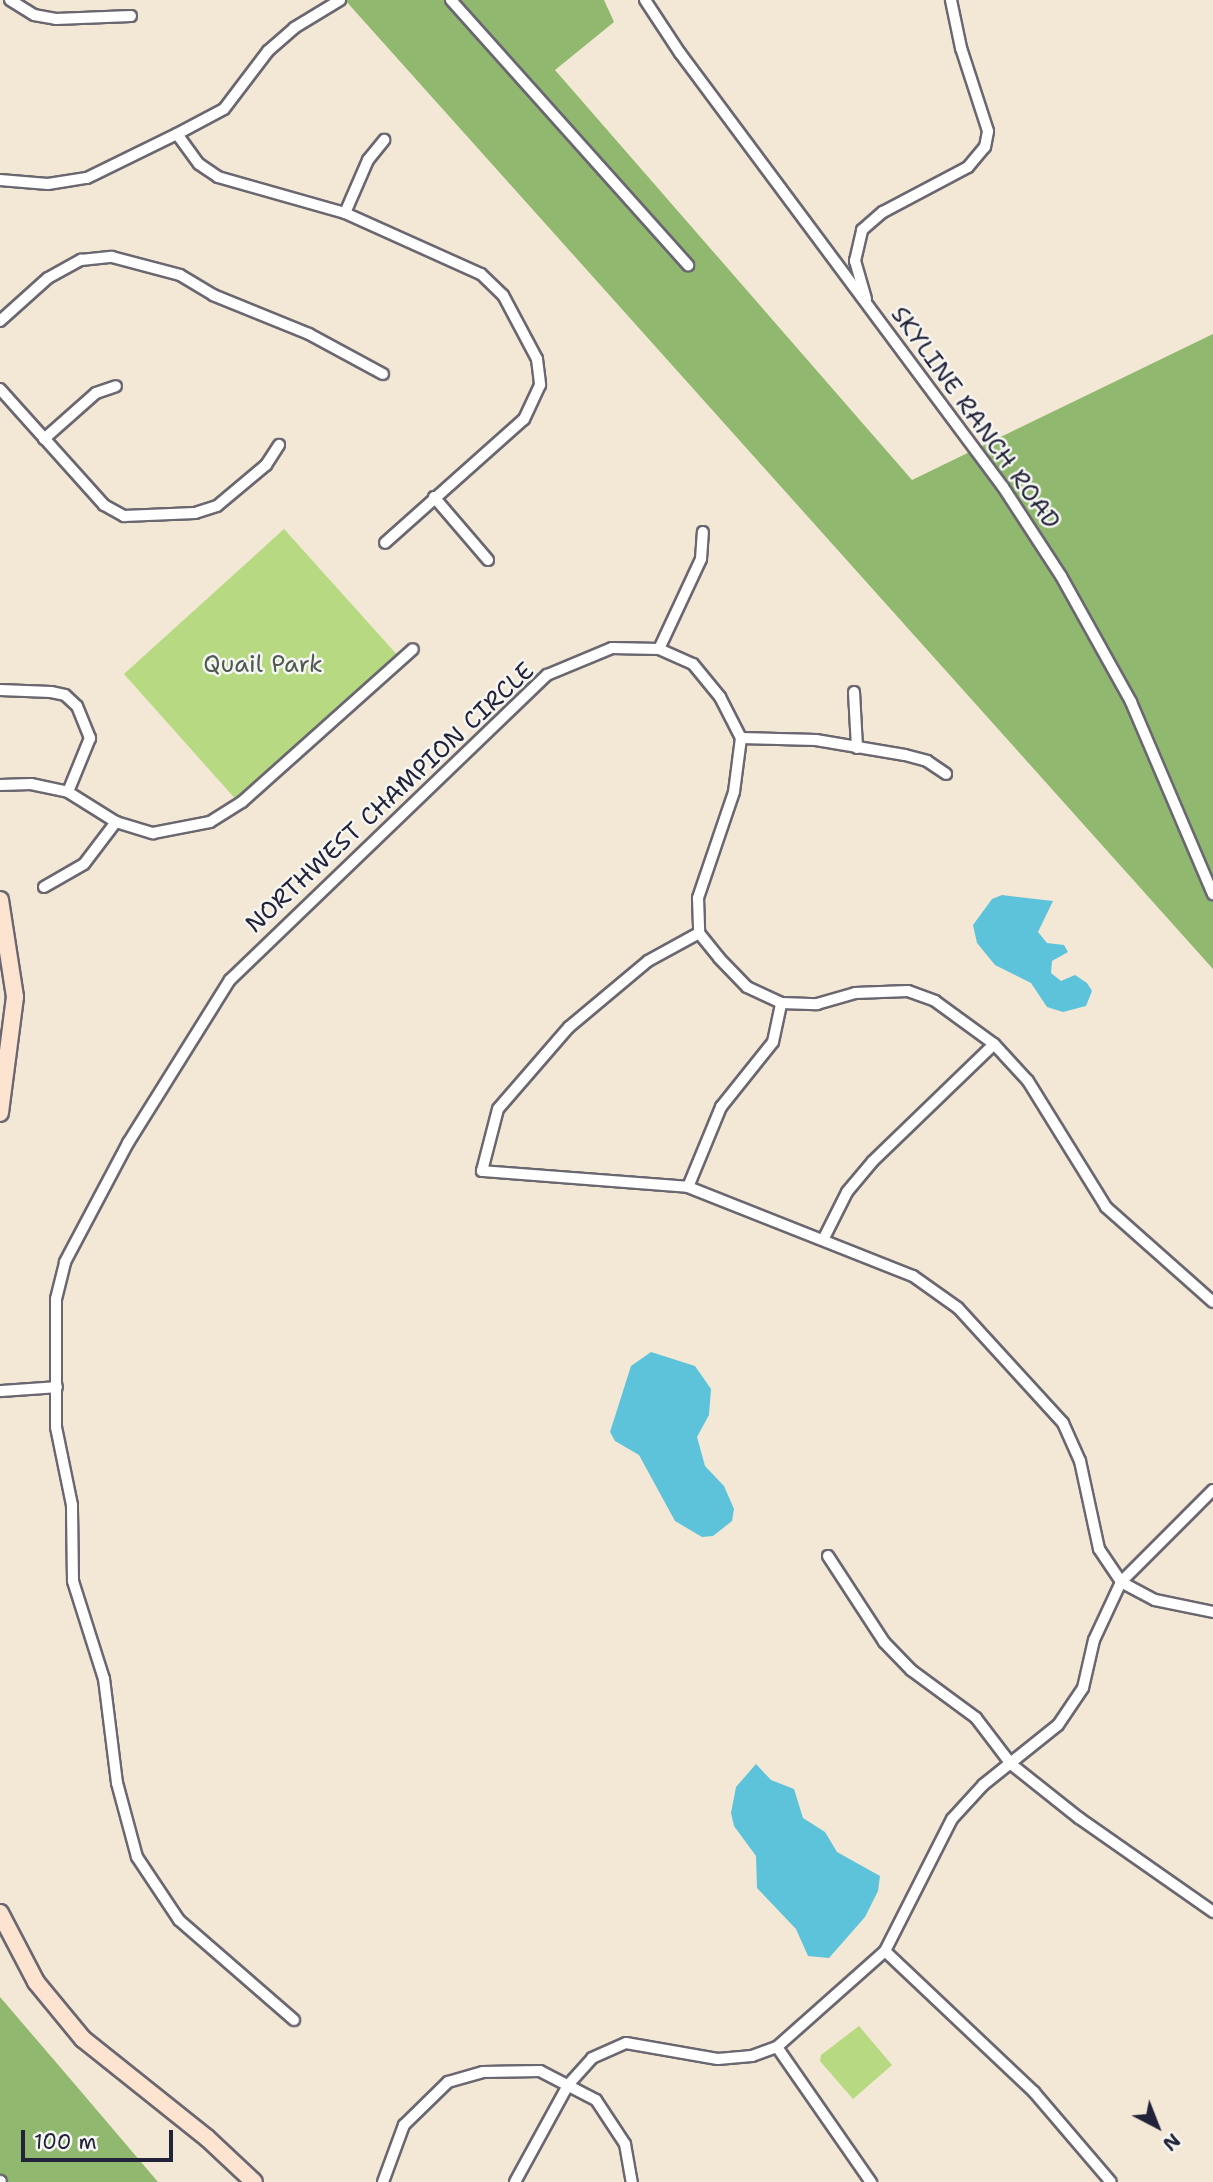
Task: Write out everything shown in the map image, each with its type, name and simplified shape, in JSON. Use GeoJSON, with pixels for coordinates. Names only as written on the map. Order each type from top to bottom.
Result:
{"type":"FeatureCollection","features":[{"type":"Feature","properties":{"kind":"main road"},"geometry":{"type":"LineString","coordinates":[[0,900],[11,951],[15,997],[11,1012]]}},
{"type":"Feature","properties":{"kind":"main road"},"geometry":{"type":"LineString","coordinates":[[0,956],[11,1012],[11,1048],[0,1113]]}},
{"type":"Feature","properties":{"kind":"main road"},"geometry":{"type":"LineString","coordinates":[[0,1913],[36,1982],[83,2039],[214,2144],[254,2182]]}},
{"type":"Feature","properties":{"kind":"street"},"geometry":{"type":"LineString","coordinates":[[10,0],[34,15],[56,19],[131,16]]}},
{"type":"Feature","properties":{"kind":"street"},"geometry":{"type":"LineString","coordinates":[[0,180],[48,184],[87,178],[177,134],[224,109],[268,51],[293,28],[340,0]]}},
{"type":"Feature","properties":{"kind":"street"},"geometry":{"type":"LineString","coordinates":[[451,0],[688,265]]}},
{"type":"Feature","properties":{"kind":"street","name":"SKYLINE RANCH ROAD"},"geometry":{"type":"LineString","coordinates":[[645,0],[680,53],[1003,487],[1061,576],[1131,702],[1213,894]]}},
{"type":"Feature","properties":{"kind":"street"},"geometry":{"type":"LineString","coordinates":[[867,306],[855,261],[862,230],[883,212],[968,167],[985,147],[988,131],[961,48],[951,0]]}},
{"type":"Feature","properties":{"kind":"street"},"geometry":{"type":"LineString","coordinates":[[177,134],[199,164],[218,177],[345,213],[481,274],[503,295],[537,359],[540,385],[524,419],[385,543]]}},
{"type":"Feature","properties":{"kind":"street"},"geometry":{"type":"LineString","coordinates":[[345,213],[368,160],[384,140]]}},
{"type":"Feature","properties":{"kind":"street"},"geometry":{"type":"LineString","coordinates":[[0,321],[48,278],[82,260],[113,257],[180,275],[213,295],[309,334],[383,374]]}},
{"type":"Feature","properties":{"kind":"street"},"geometry":{"type":"LineString","coordinates":[[44,439],[96,393],[116,386]]}},
{"type":"Feature","properties":{"kind":"street"},"geometry":{"type":"LineString","coordinates":[[0,389],[113,512],[157,517],[195,513],[216,506],[266,465],[279,445]]}},
{"type":"Feature","properties":{"kind":"street"},"geometry":{"type":"LineString","coordinates":[[434,497],[488,560]]}},
{"type":"Feature","properties":{"kind":"street"},"geometry":{"type":"LineString","coordinates":[[659,649],[701,559],[702,532]]}},
{"type":"Feature","properties":{"kind":"street","name":"NORTHWEST CHAMPION CIRCLE"},"geometry":{"type":"LineString","coordinates":[[294,2020],[179,1920],[137,1857],[117,1783],[104,1679],[73,1581],[72,1505],[56,1427],[56,1299],[65,1262],[128,1143],[230,980],[547,675],[612,648],[659,649],[693,664],[720,697],[741,738]]}},
{"type":"Feature","properties":{"kind":"street"},"geometry":{"type":"LineString","coordinates":[[0,785],[31,784],[68,792],[116,822],[153,833],[186,830],[220,817],[242,802],[413,649]]}},
{"type":"Feature","properties":{"kind":"street"},"geometry":{"type":"LineString","coordinates":[[0,690],[51,692],[65,695],[77,706],[90,738],[68,792]]}},
{"type":"Feature","properties":{"kind":"street"},"geometry":{"type":"LineString","coordinates":[[854,692],[857,748]]}},
{"type":"Feature","properties":{"kind":"street"},"geometry":{"type":"LineString","coordinates":[[946,774],[927,761],[816,740],[741,738],[734,792],[698,898],[699,933],[747,987],[781,1003],[817,1004],[855,993],[908,991],[935,1001],[994,1044],[1028,1081],[1106,1207],[1213,1302]]}},
{"type":"Feature","properties":{"kind":"street"},"geometry":{"type":"LineString","coordinates":[[44,887],[84,864],[116,822]]}},
{"type":"Feature","properties":{"kind":"street"},"geometry":{"type":"LineString","coordinates":[[699,933],[648,961],[569,1027],[498,1109],[482,1171],[688,1187],[824,1238],[913,1276],[958,1308],[1063,1423],[1080,1461],[1099,1549],[1121,1582],[1155,1600],[1213,1612]]}},
{"type":"Feature","properties":{"kind":"street"},"geometry":{"type":"LineString","coordinates":[[688,1187],[720,1108],[773,1042],[781,1003]]}},
{"type":"Feature","properties":{"kind":"street"},"geometry":{"type":"LineString","coordinates":[[824,1238],[847,1192],[873,1161],[994,1044]]}},
{"type":"Feature","properties":{"kind":"street"},"geometry":{"type":"LineString","coordinates":[[0,1391],[57,1387]]}},
{"type":"Feature","properties":{"kind":"street"},"geometry":{"type":"LineString","coordinates":[[515,2182],[568,2085],[592,2058],[626,2043],[718,2059],[752,2056],[777,2048],[885,1951],[951,1819],[1058,1725],[1083,1688],[1094,1640],[1121,1582],[1213,1490]]}},
{"type":"Feature","properties":{"kind":"street"},"geometry":{"type":"LineString","coordinates":[[828,1556],[884,1642],[911,1670],[976,1718],[1011,1764],[1213,1912]]}},
{"type":"Feature","properties":{"kind":"street"},"geometry":{"type":"LineString","coordinates":[[885,1951],[1034,2092],[1111,2182]]}},
{"type":"Feature","properties":{"kind":"street"},"geometry":{"type":"LineString","coordinates":[[777,2048],[871,2182]]}},
{"type":"Feature","properties":{"kind":"street"},"geometry":{"type":"LineString","coordinates":[[383,2182],[404,2125],[448,2082],[483,2072],[540,2071],[596,2100],[625,2144],[632,2182]]}},
{"type":"Feature","properties":{"kind":"green space"},"geometry":{"type":"Polygon","coordinates":[[[345,0],[604,0],[614,22],[555,70],[912,480],[1213,334],[1213,969],[345,0]]]}},
{"type":"Feature","properties":{"kind":"green space","name":"Quail Park"},"geometry":{"type":"Polygon","coordinates":[[[284,529],[400,658],[239,803],[124,674],[284,529]]]}},
{"type":"Feature","properties":{"kind":"green space"},"geometry":{"type":"Polygon","coordinates":[[[0,1997],[78,2088],[158,2182],[0,2182],[0,1997]]]}},
{"type":"Feature","properties":{"kind":"green space"},"geometry":{"type":"Polygon","coordinates":[[[859,2026],[892,2065],[853,2099],[820,2061],[821,2055],[859,2026]]]}},
{"type":"Feature","properties":{"kind":"water"},"geometry":{"type":"Polygon","coordinates":[[[1002,895],[1053,901],[1038,932],[1047,943],[1064,945],[1068,952],[1052,961],[1051,973],[1061,981],[1075,975],[1087,983],[1092,991],[1086,1006],[1063,1012],[1047,1007],[1031,983],[995,965],[977,943],[973,925],[992,899],[1002,895]]]}},
{"type":"Feature","properties":{"kind":"water"},"geometry":{"type":"Polygon","coordinates":[[[651,1352],[695,1366],[711,1389],[709,1415],[697,1437],[705,1466],[724,1486],[734,1509],[732,1521],[713,1536],[702,1537],[675,1521],[639,1455],[615,1441],[610,1432],[631,1366],[651,1352]]]}},
{"type":"Feature","properties":{"kind":"water"},"geometry":{"type":"Polygon","coordinates":[[[756,1764],[771,1780],[794,1789],[803,1818],[825,1832],[837,1852],[880,1876],[878,1891],[865,1917],[829,1958],[808,1956],[796,1929],[757,1888],[756,1856],[734,1826],[731,1813],[736,1787],[756,1764]]]}}]}
